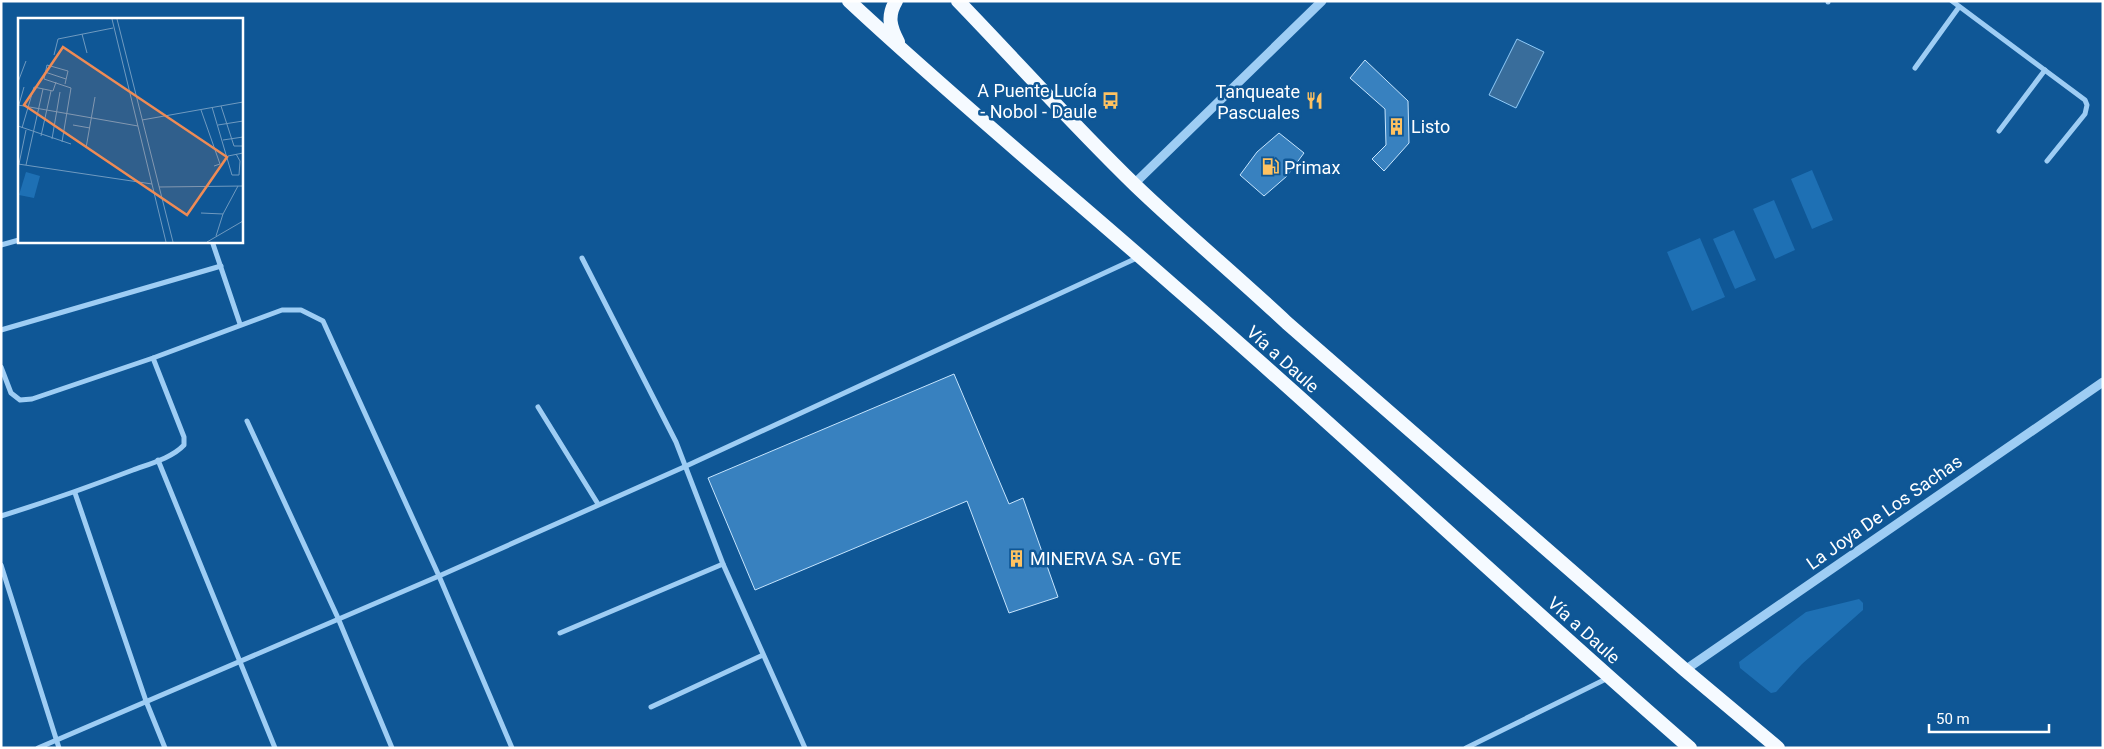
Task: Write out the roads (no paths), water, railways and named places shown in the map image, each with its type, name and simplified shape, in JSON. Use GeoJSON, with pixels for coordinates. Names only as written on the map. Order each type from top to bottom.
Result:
{"type":"FeatureCollection","features":[{"type":"Feature","properties":{"kind":"highway","name":"Vía a Daule"},"geometry":{"type":"LineString","coordinates":[[849,1],[902,50],[1183,294],[1609,678],[1690,748]]}},
{"type":"Feature","properties":{"kind":"highway"},"geometry":{"type":"LineString","coordinates":[[896,1],[890,18],[892,30],[902,50]]}},
{"type":"Feature","properties":{"kind":"highway","name":"Vía a Daule"},"geometry":{"type":"LineString","coordinates":[[958,1],[1134,184],[1287,323],[1685,670],[1778,748]]}},
{"type":"Feature","properties":{"kind":"street"},"geometry":{"type":"LineString","coordinates":[[1134,184],[1322,1]]}},
{"type":"Feature","properties":{"kind":"street"},"geometry":{"type":"LineString","coordinates":[[1952,1],[2085,100],[2087,105],[2085,114],[2047,161]]}},
{"type":"Feature","properties":{"kind":"street"},"geometry":{"type":"LineString","coordinates":[[1915,68],[1959,7]]}},
{"type":"Feature","properties":{"kind":"street"},"geometry":{"type":"LineString","coordinates":[[1999,131],[2045,70]]}},
{"type":"Feature","properties":{"kind":"street"},"geometry":{"type":"LineString","coordinates":[[1,245],[18,240]]}},
{"type":"Feature","properties":{"kind":"street"},"geometry":{"type":"LineString","coordinates":[[212,242],[240,324]]}},
{"type":"Feature","properties":{"kind":"street"},"geometry":{"type":"LineString","coordinates":[[38,748],[241,662],[684,467],[1140,256]]}},
{"type":"Feature","properties":{"kind":"street"},"geometry":{"type":"LineString","coordinates":[[582,258],[676,442],[684,467],[723,564],[805,748]]}},
{"type":"Feature","properties":{"kind":"street"},"geometry":{"type":"LineString","coordinates":[[1,330],[220,266]]}},
{"type":"Feature","properties":{"kind":"street"},"geometry":{"type":"LineString","coordinates":[[1,367],[10,393],[20,400],[32,399],[154,358],[240,324],[282,310],[291,309],[309,312],[323,320],[438,576],[512,748]]}},
{"type":"Feature","properties":{"kind":"street"},"geometry":{"type":"LineString","coordinates":[[1,516],[75,493],[158,460],[179,450],[184,445],[184,437],[154,358]]}},
{"type":"Feature","properties":{"kind":"street","name":"La Joya De Los Sachas"},"geometry":{"type":"LineString","coordinates":[[1685,670],[2103,382]]}},
{"type":"Feature","properties":{"kind":"street"},"geometry":{"type":"LineString","coordinates":[[538,407],[598,504]]}},
{"type":"Feature","properties":{"kind":"street"},"geometry":{"type":"LineString","coordinates":[[247,421],[338,618],[392,748]]}},
{"type":"Feature","properties":{"kind":"street"},"geometry":{"type":"LineString","coordinates":[[158,460],[275,748]]}},
{"type":"Feature","properties":{"kind":"street"},"geometry":{"type":"LineString","coordinates":[[75,493],[146,701],[165,748]]}},
{"type":"Feature","properties":{"kind":"street"},"geometry":{"type":"LineString","coordinates":[[560,633],[723,564]]}},
{"type":"Feature","properties":{"kind":"street"},"geometry":{"type":"LineString","coordinates":[[1,566],[60,748]]}},
{"type":"Feature","properties":{"kind":"street"},"geometry":{"type":"LineString","coordinates":[[651,707],[763,655]]}},
{"type":"Feature","properties":{"kind":"street"},"geometry":{"type":"LineString","coordinates":[[1466,748],[1609,678]]}},
{"type":"Feature","properties":{"kind":"place","name":"A Puente Lucía - Nobol - Daule"},"geometry":{"type":"Point","coordinates":[1111,100]}},
{"type":"Feature","properties":{"kind":"place","name":"Tanqueate Pascuales"},"geometry":{"type":"Point","coordinates":[1314,101]}},
{"type":"Feature","properties":{"kind":"place","name":"Listo"},"geometry":{"type":"Point","coordinates":[1397,126]}},
{"type":"Feature","properties":{"kind":"place","name":"Primax"},"geometry":{"type":"Point","coordinates":[1270,167]}},
{"type":"Feature","properties":{"kind":"place","name":"MINERVA SA - GYE"},"geometry":{"type":"Point","coordinates":[1016,558]}}]}
